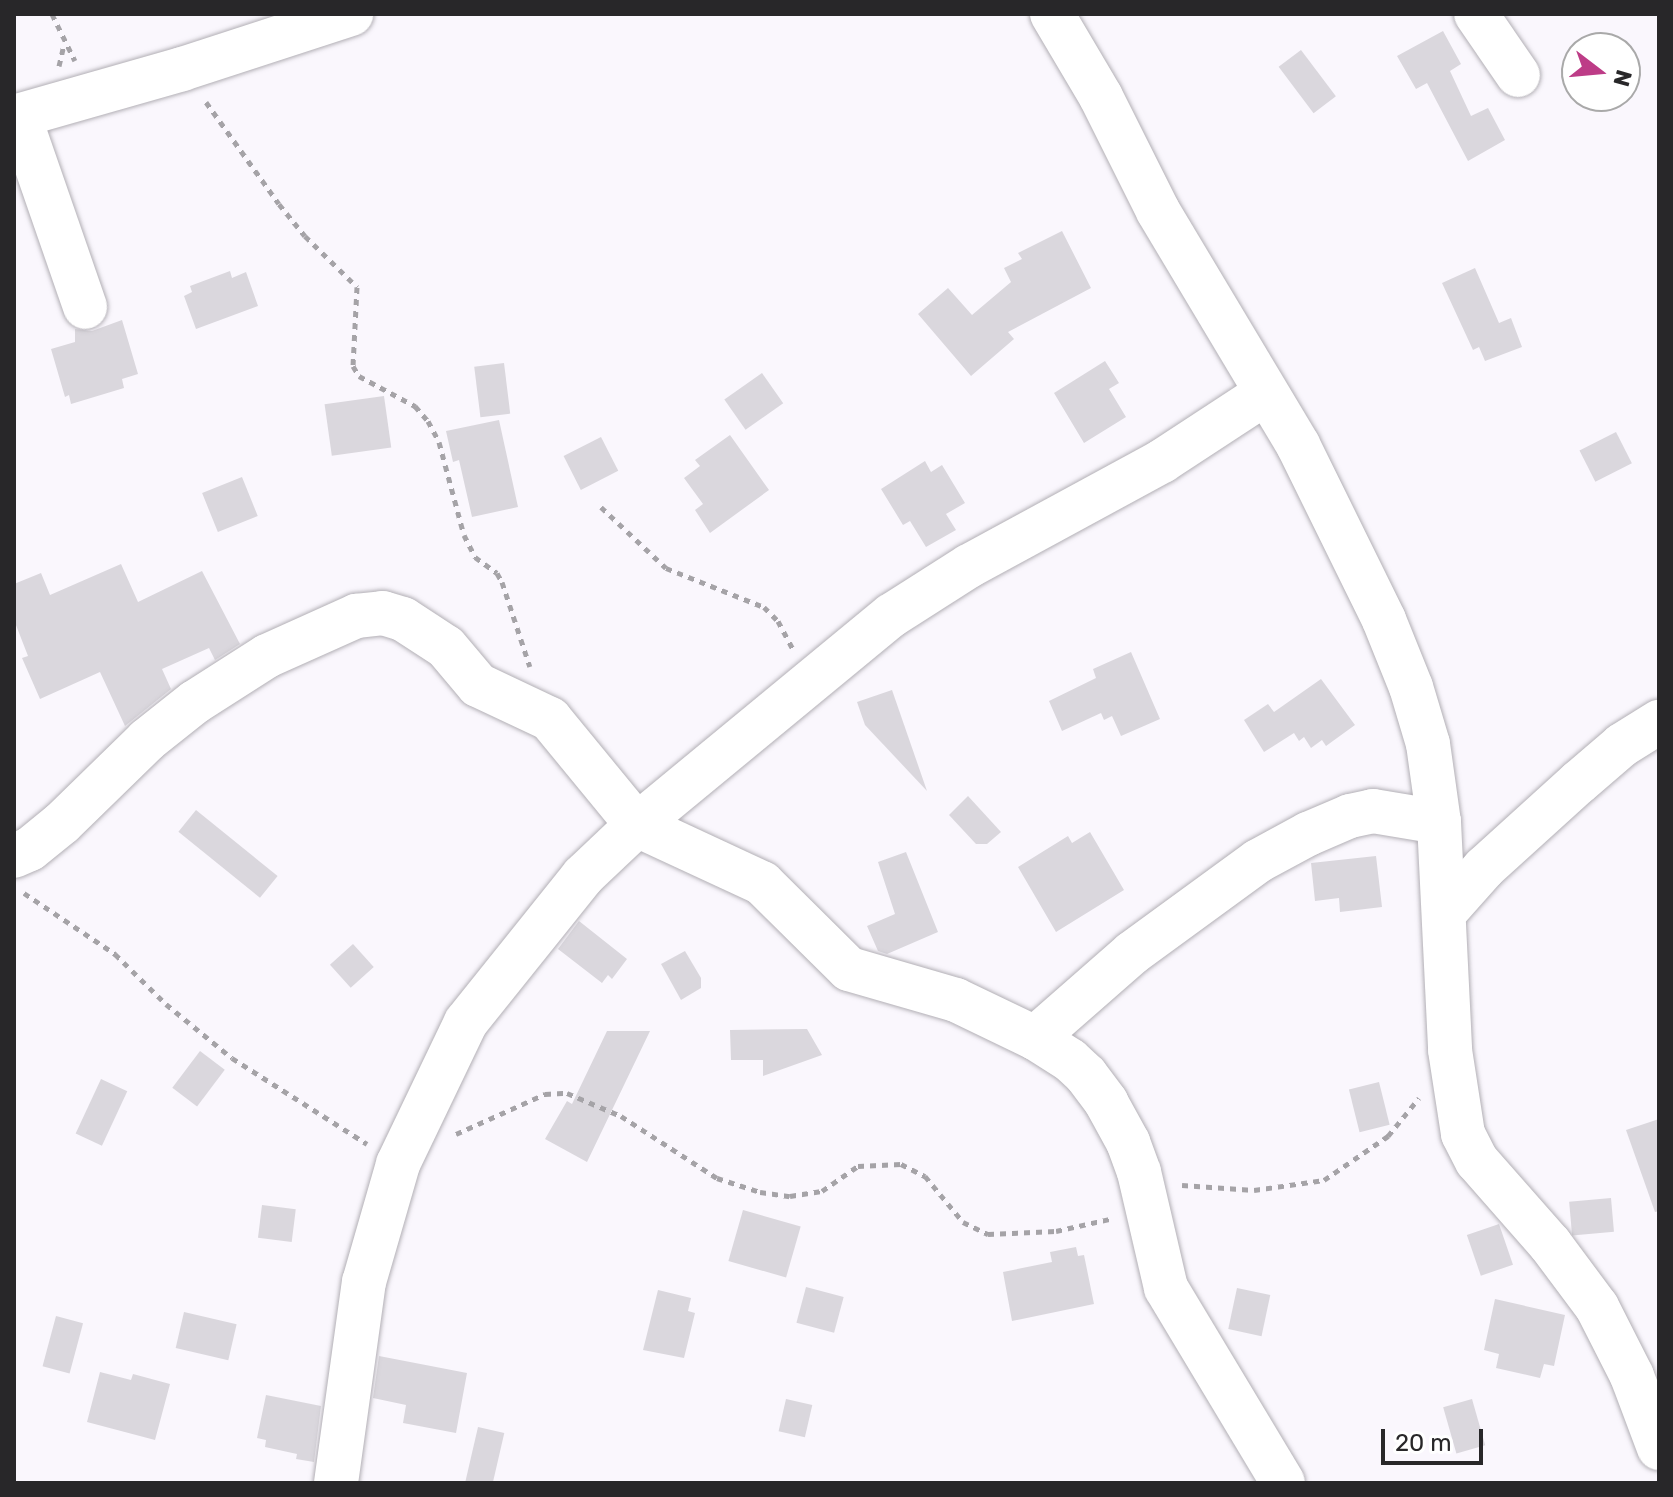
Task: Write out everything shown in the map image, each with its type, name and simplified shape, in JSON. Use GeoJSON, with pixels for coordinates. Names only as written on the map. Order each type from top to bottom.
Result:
{"type":"FeatureCollection","features":[{"type":"Feature","properties":{"kind":"street"},"geometry":{"type":"LineString","coordinates":[[85,307],[17,116],[182,69],[351,14]]}},
{"type":"Feature","properties":{"kind":"street"},"geometry":{"type":"LineString","coordinates":[[1052,14],[1101,97],[1158,211],[1266,393],[1342,531],[1395,646],[1428,744],[1439,822],[1450,1050],[1463,1134],[1477,1161],[1550,1244],[1597,1307],[1632,1376],[1659,1448]]}},
{"type":"Feature","properties":{"kind":"street"},"geometry":{"type":"LineString","coordinates":[[1476,14],[1518,75]]}},
{"type":"Feature","properties":{"kind":"street"},"geometry":{"type":"LineString","coordinates":[[336,1483],[364,1282],[398,1164],[466,1022],[583,876],[637,825],[812,677],[892,615],[956,574],[1149,469],[1266,393]]}},
{"type":"Feature","properties":{"kind":"street"},"geometry":{"type":"LineString","coordinates":[[14,856],[30,849],[62,823],[147,740],[195,702],[267,656],[356,616],[383,613],[403,619],[446,647],[478,685],[550,719],[637,825],[762,883],[849,969],[956,1000],[1035,1038],[1070,1060],[1086,1075],[1121,1129],[1142,1192],[1166,1288],[1283,1483]]}},
{"type":"Feature","properties":{"kind":"street"},"geometry":{"type":"LineString","coordinates":[[1445,912],[1484,868],[1579,782],[1622,745],[1659,722]]}},
{"type":"Feature","properties":{"kind":"street"},"geometry":{"type":"LineString","coordinates":[[1035,1038],[1132,953],[1258,861],[1295,841],[1350,816],[1373,811],[1439,822]]}},
{"type":"Feature","properties":{"kind":"path"},"geometry":{"type":"LineString","coordinates":[[182,69],[279,204],[305,236],[357,287],[353,366],[359,376],[415,406],[428,421],[439,442],[464,535],[475,557],[494,570],[502,582],[550,719]]}},
{"type":"Feature","properties":{"kind":"path"},"geometry":{"type":"LineString","coordinates":[[601,507],[666,568],[771,612],[812,677]]}},
{"type":"Feature","properties":{"kind":"path"},"geometry":{"type":"LineString","coordinates":[[14,885],[98,940],[166,1004],[232,1058],[398,1164]]}},
{"type":"Feature","properties":{"kind":"path"},"geometry":{"type":"LineString","coordinates":[[453,1136],[545,1094],[567,1093],[621,1116],[717,1178],[760,1192],[790,1196],[822,1191],[858,1166],[876,1162],[913,1168],[925,1176],[963,1222],[988,1234],[1056,1231],[1142,1192],[1185,1186],[1254,1190],[1324,1180],[1388,1136],[1404,1119],[1450,1050]]}},
{"type":"Feature","properties":{"kind":"building"},"geometry":{"type":"Polygon","coordinates":[[[1443,31],[1461,64],[1450,71],[1471,116],[1488,108],[1505,140],[1468,161],[1427,83],[1416,89],[1397,56],[1443,31]]]}},
{"type":"Feature","properties":{"kind":"building"},"geometry":{"type":"Polygon","coordinates":[[[1301,50],[1336,96],[1314,113],[1279,67],[1301,50]]]}},
{"type":"Feature","properties":{"kind":"building"},"geometry":{"type":"Polygon","coordinates":[[[1062,231],[1091,288],[1008,332],[1014,339],[971,376],[918,314],[948,288],[972,315],[1011,282],[1004,268],[1022,259],[1018,253],[1062,231]]]}},
{"type":"Feature","properties":{"kind":"building"},"geometry":{"type":"Polygon","coordinates":[[[1475,268],[1499,323],[1511,318],[1522,347],[1485,361],[1479,347],[1473,350],[1442,283],[1475,268]]]}},
{"type":"Feature","properties":{"kind":"building"},"geometry":{"type":"Polygon","coordinates":[[[230,271],[232,278],[246,272],[258,306],[196,329],[184,296],[192,292],[190,286],[230,271]]]}},
{"type":"Feature","properties":{"kind":"building"},"geometry":{"type":"Polygon","coordinates":[[[122,320],[138,374],[122,379],[124,388],[71,404],[69,395],[65,397],[51,349],[75,342],[75,329],[92,331],[122,320]]]}},
{"type":"Feature","properties":{"kind":"building"},"geometry":{"type":"Polygon","coordinates":[[[1105,361],[1119,383],[1109,389],[1126,417],[1084,443],[1054,393],[1105,361]]]}},
{"type":"Feature","properties":{"kind":"building"},"geometry":{"type":"Polygon","coordinates":[[[504,363],[510,414],[480,417],[474,367],[504,363]]]}},
{"type":"Feature","properties":{"kind":"building"},"geometry":{"type":"Polygon","coordinates":[[[762,373],[783,403],[746,430],[724,399],[762,373]]]}},
{"type":"Feature","properties":{"kind":"building"},"geometry":{"type":"Polygon","coordinates":[[[384,396],[391,447],[332,456],[325,404],[384,396]]]}},
{"type":"Feature","properties":{"kind":"building"},"geometry":{"type":"Polygon","coordinates":[[[499,420],[518,507],[472,517],[459,460],[453,462],[446,431],[499,420]]]}},
{"type":"Feature","properties":{"kind":"building"},"geometry":{"type":"Polygon","coordinates":[[[1616,432],[1632,463],[1595,482],[1579,451],[1616,432]]]}},
{"type":"Feature","properties":{"kind":"building"},"geometry":{"type":"Polygon","coordinates":[[[730,435],[769,490],[710,533],[695,510],[703,504],[684,478],[700,466],[695,460],[730,435]]]}},
{"type":"Feature","properties":{"kind":"building"},"geometry":{"type":"Polygon","coordinates":[[[601,437],[618,471],[581,490],[564,456],[601,437]]]}},
{"type":"Feature","properties":{"kind":"building"},"geometry":{"type":"Polygon","coordinates":[[[925,461],[931,472],[942,465],[965,503],[946,514],[956,530],[926,547],[910,521],[903,525],[881,489],[925,461]]]}},
{"type":"Feature","properties":{"kind":"building"},"geometry":{"type":"Polygon","coordinates":[[[242,477],[258,516],[218,532],[202,493],[242,477]]]}},
{"type":"Feature","properties":{"kind":"building"},"geometry":{"type":"Polygon","coordinates":[[[121,564],[138,602],[202,571],[240,644],[215,660],[209,648],[162,669],[171,689],[125,726],[100,672],[40,699],[22,658],[28,656],[14,620],[14,584],[41,573],[50,595],[121,564]]]}},
{"type":"Feature","properties":{"kind":"building"},"geometry":{"type":"Polygon","coordinates":[[[1131,652],[1160,719],[1121,736],[1112,716],[1104,720],[1101,713],[1062,731],[1049,701],[1096,678],[1093,669],[1131,652]]]}},
{"type":"Feature","properties":{"kind":"building"},"geometry":{"type":"Polygon","coordinates":[[[1321,679],[1355,725],[1326,746],[1322,740],[1311,748],[1304,737],[1299,741],[1294,733],[1264,752],[1244,720],[1268,704],[1274,712],[1321,679]]]}},
{"type":"Feature","properties":{"kind":"building"},"geometry":{"type":"Polygon","coordinates":[[[892,690],[927,791],[865,725],[857,702],[892,690]]]}},
{"type":"Feature","properties":{"kind":"building"},"geometry":{"type":"Polygon","coordinates":[[[968,796],[1001,832],[987,844],[976,844],[949,815],[968,796]]]}},
{"type":"Feature","properties":{"kind":"building"},"geometry":{"type":"Polygon","coordinates":[[[196,810],[278,876],[260,898],[178,832],[196,810]]]}},
{"type":"Feature","properties":{"kind":"building"},"geometry":{"type":"Polygon","coordinates":[[[1090,832],[1124,890],[1056,932],[1018,867],[1068,836],[1072,843],[1090,832]]]}},
{"type":"Feature","properties":{"kind":"building"},"geometry":{"type":"Polygon","coordinates":[[[906,852],[938,932],[887,954],[878,951],[867,926],[895,914],[878,862],[906,852]]]}},
{"type":"Feature","properties":{"kind":"building"},"geometry":{"type":"Polygon","coordinates":[[[1376,856],[1382,907],[1340,912],[1339,898],[1315,901],[1311,863],[1376,856]]]}},
{"type":"Feature","properties":{"kind":"building"},"geometry":{"type":"Polygon","coordinates":[[[579,921],[627,959],[612,979],[608,975],[602,983],[558,949],[579,921]]]}},
{"type":"Feature","properties":{"kind":"building"},"geometry":{"type":"Polygon","coordinates":[[[353,944],[374,967],[351,988],[330,965],[353,944]]]}},
{"type":"Feature","properties":{"kind":"building"},"geometry":{"type":"Polygon","coordinates":[[[685,951],[701,978],[701,988],[681,1000],[661,964],[685,951]]]}},
{"type":"Feature","properties":{"kind":"building"},"geometry":{"type":"Polygon","coordinates":[[[807,1029],[822,1055],[763,1076],[763,1060],[731,1060],[730,1030],[807,1029]]]}},
{"type":"Feature","properties":{"kind":"building"},"geometry":{"type":"Polygon","coordinates":[[[607,1031],[650,1031],[587,1162],[545,1139],[567,1101],[572,1104],[607,1031]]]}},
{"type":"Feature","properties":{"kind":"building"},"geometry":{"type":"Polygon","coordinates":[[[200,1051],[225,1070],[197,1106],[172,1088],[200,1051]]]}},
{"type":"Feature","properties":{"kind":"building"},"geometry":{"type":"Polygon","coordinates":[[[101,1079],[127,1091],[102,1146],[76,1133],[101,1079]]]}},
{"type":"Feature","properties":{"kind":"building"},"geometry":{"type":"Polygon","coordinates":[[[1379,1082],[1390,1125],[1360,1132],[1349,1089],[1379,1082]]]}},
{"type":"Feature","properties":{"kind":"building"},"geometry":{"type":"Polygon","coordinates":[[[1659,1119],[1659,1211],[1655,1212],[1626,1130],[1659,1119]]]}},
{"type":"Feature","properties":{"kind":"building"},"geometry":{"type":"Polygon","coordinates":[[[1611,1198],[1614,1232],[1572,1236],[1569,1202],[1611,1198]]]}},
{"type":"Feature","properties":{"kind":"building"},"geometry":{"type":"Polygon","coordinates":[[[262,1205],[296,1209],[292,1242],[258,1238],[262,1205]]]}},
{"type":"Feature","properties":{"kind":"building"},"geometry":{"type":"Polygon","coordinates":[[[743,1210],[801,1227],[786,1277],[728,1261],[743,1210]]]}},
{"type":"Feature","properties":{"kind":"building"},"geometry":{"type":"Polygon","coordinates":[[[1499,1224],[1513,1265],[1481,1276],[1467,1235],[1499,1224]]]}},
{"type":"Feature","properties":{"kind":"building"},"geometry":{"type":"Polygon","coordinates":[[[1076,1247],[1078,1256],[1084,1255],[1094,1304],[1012,1321],[1003,1272],[1052,1262],[1050,1252],[1076,1247]]]}},
{"type":"Feature","properties":{"kind":"building"},"geometry":{"type":"Polygon","coordinates":[[[806,1287],[844,1297],[834,1333],[796,1323],[806,1287]]]}},
{"type":"Feature","properties":{"kind":"building"},"geometry":{"type":"Polygon","coordinates":[[[1237,1288],[1270,1295],[1262,1336],[1228,1329],[1237,1288]]]}},
{"type":"Feature","properties":{"kind":"building"},"geometry":{"type":"Polygon","coordinates":[[[658,1290],[691,1298],[688,1311],[695,1313],[684,1358],[643,1350],[658,1290]]]}},
{"type":"Feature","properties":{"kind":"building"},"geometry":{"type":"Polygon","coordinates":[[[1495,1299],[1565,1315],[1554,1366],[1544,1364],[1540,1378],[1496,1368],[1499,1354],[1484,1350],[1495,1299]]]}},
{"type":"Feature","properties":{"kind":"building"},"geometry":{"type":"Polygon","coordinates":[[[184,1312],[237,1324],[228,1360],[176,1348],[184,1312]]]}},
{"type":"Feature","properties":{"kind":"building"},"geometry":{"type":"Polygon","coordinates":[[[56,1316],[83,1323],[70,1373],[43,1366],[56,1316]]]}},
{"type":"Feature","properties":{"kind":"building"},"geometry":{"type":"Polygon","coordinates":[[[379,1356],[467,1373],[456,1433],[403,1423],[406,1405],[373,1398],[379,1356]]]}},
{"type":"Feature","properties":{"kind":"building"},"geometry":{"type":"Polygon","coordinates":[[[100,1372],[131,1380],[133,1374],[170,1384],[155,1440],[87,1422],[100,1372]]]}},
{"type":"Feature","properties":{"kind":"building"},"geometry":{"type":"Polygon","coordinates":[[[266,1395],[321,1406],[314,1462],[296,1459],[297,1454],[265,1447],[266,1440],[257,1438],[266,1395]]]}},
{"type":"Feature","properties":{"kind":"building"},"geometry":{"type":"Polygon","coordinates":[[[786,1399],[812,1405],[805,1437],[779,1431],[786,1399]]]}},
{"type":"Feature","properties":{"kind":"building"},"geometry":{"type":"Polygon","coordinates":[[[1472,1399],[1485,1445],[1456,1453],[1443,1407],[1472,1399]]]}},
{"type":"Feature","properties":{"kind":"building"},"geometry":{"type":"Polygon","coordinates":[[[478,1427],[504,1433],[493,1483],[465,1483],[478,1427]]]}}]}
